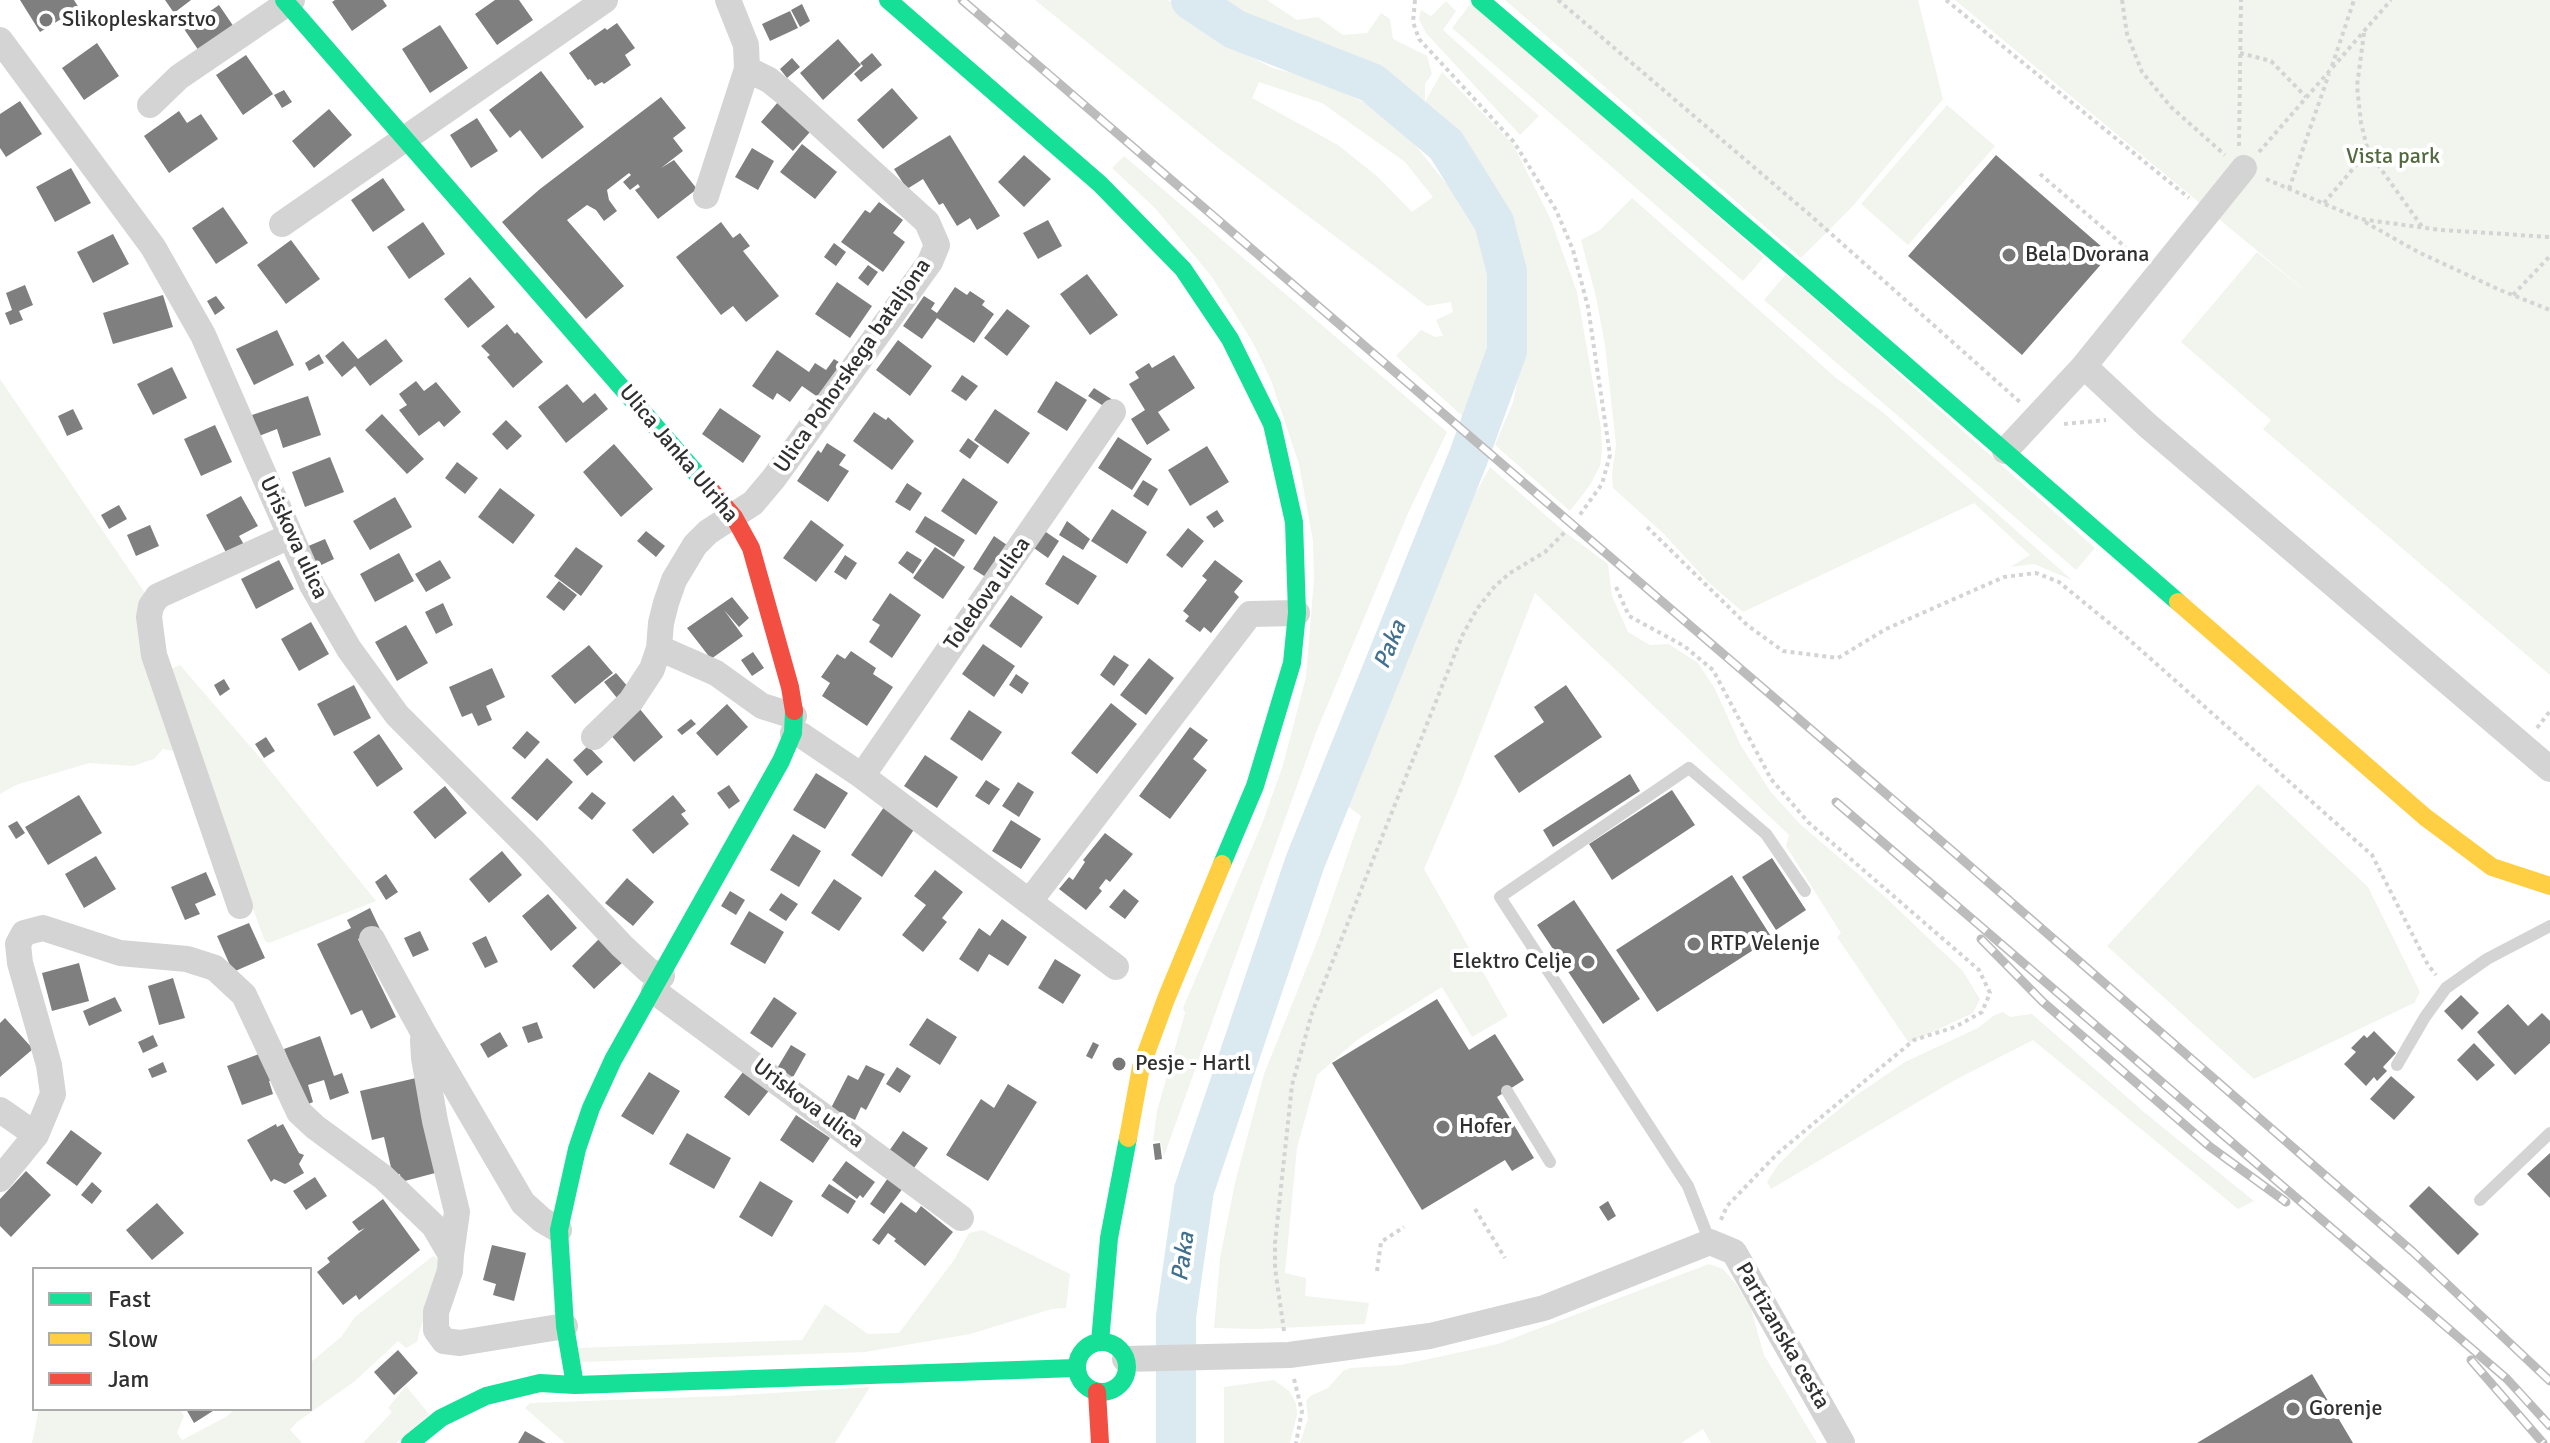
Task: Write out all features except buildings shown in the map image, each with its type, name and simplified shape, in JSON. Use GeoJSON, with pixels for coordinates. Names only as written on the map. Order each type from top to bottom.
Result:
{"type":"FeatureCollection","features":[{"type":"Feature","properties":{"kind":"street"},"geometry":{"type":"LineString","coordinates":[[282,224],[605,0]]}},
{"type":"Feature","properties":{"kind":"street"},"geometry":{"type":"LineString","coordinates":[[706,196],[747,69],[746,45],[728,0]]}},
{"type":"Feature","properties":{"kind":"street"},"geometry":{"type":"LineString","coordinates":[[888,0],[1100,184],[1183,269],[1230,339],[1272,424],[1294,522],[1297,613],[1292,663],[1255,786],[1141,1067],[1109,1238],[1100,1342]]}},
{"type":"Feature","properties":{"kind":"street"},"geometry":{"type":"LineString","coordinates":[[1480,0],[2425,817],[2492,867],[2550,886]]}},
{"type":"Feature","properties":{"kind":"street"},"geometry":{"type":"LineString","coordinates":[[150,105],[179,77],[288,1]]}},
{"type":"Feature","properties":{"kind":"street","name":"Ulica Janka Ulriha"},"geometry":{"type":"LineString","coordinates":[[288,1],[734,517],[751,548],[790,687],[794,724]]}},
{"type":"Feature","properties":{"kind":"street","name":"Uriskova ulica"},"geometry":{"type":"LineString","coordinates":[[0,40],[153,247],[203,335],[312,585],[349,649],[397,715],[532,850],[658,983],[961,1218]]}},
{"type":"Feature","properties":{"kind":"street","name":"Ulica Pohorskega bataljona"},"geometry":{"type":"LineString","coordinates":[[734,517],[753,503],[774,478],[930,262],[937,245],[927,222],[785,93],[769,80],[747,69]]}},
{"type":"Feature","properties":{"kind":"street"},"geometry":{"type":"LineString","coordinates":[[2005,451],[2084,366],[2237,160]]}},
{"type":"Feature","properties":{"kind":"street"},"geometry":{"type":"LineString","coordinates":[[2084,366],[2147,425],[2550,769]]}},
{"type":"Feature","properties":{"kind":"street","name":"Toledova ulica"},"geometry":{"type":"LineString","coordinates":[[862,776],[1113,412]]}},
{"type":"Feature","properties":{"kind":"street"},"geometry":{"type":"LineString","coordinates":[[594,737],[631,701],[652,669],[659,648],[666,603],[685,560],[708,532],[734,517]]}},
{"type":"Feature","properties":{"kind":"street"},"geometry":{"type":"LineString","coordinates":[[240,906],[154,655],[149,617],[151,606],[158,596],[290,536]]}},
{"type":"Feature","properties":{"kind":"street"},"geometry":{"type":"LineString","coordinates":[[1029,902],[1250,614],[1297,613]]}},
{"type":"Feature","properties":{"kind":"street"},"geometry":{"type":"LineString","coordinates":[[659,648],[716,673],[762,706],[794,724],[801,735],[862,776],[1116,967]]}},
{"type":"Feature","properties":{"kind":"street"},"geometry":{"type":"LineString","coordinates":[[575,1385],[565,1326],[559,1230],[566,1187],[591,1108],[613,1060],[781,761],[794,724]]}},
{"type":"Feature","properties":{"kind":"street"},"geometry":{"type":"LineString","coordinates":[[0,1179],[36,1135],[53,1094],[49,1065],[20,963],[18,944],[24,933],[43,928],[120,953],[187,959],[215,968],[244,995],[299,1112],[418,1208],[434,1226],[451,1255]]}},
{"type":"Feature","properties":{"kind":"street"},"geometry":{"type":"LineString","coordinates":[[372,939],[523,1203],[559,1230]]}},
{"type":"Feature","properties":{"kind":"street"},"geometry":{"type":"LineString","coordinates":[[423,1032],[424,1058],[435,1121],[457,1212],[450,1271],[436,1312],[436,1330],[444,1341],[460,1343],[565,1326]]}},
{"type":"Feature","properties":{"kind":"street"},"geometry":{"type":"LineString","coordinates":[[0,1110],[36,1135]]}},
{"type":"Feature","properties":{"kind":"street"},"geometry":{"type":"LineString","coordinates":[[1125,1359],[1289,1355],[1430,1336],[1544,1308],[1710,1242]]}},
{"type":"Feature","properties":{"kind":"street","name":"Partizanska cesta"},"geometry":{"type":"LineString","coordinates":[[1710,1242],[1734,1252],[1842,1443]]}},
{"type":"Feature","properties":{"kind":"street"},"geometry":{"type":"LineString","coordinates":[[1100,1342],[1115,1346],[1125,1359],[1125,1376],[1121,1384],[1106,1392],[1097,1392],[1082,1383],[1076,1368],[1085,1348],[1100,1342]]}},
{"type":"Feature","properties":{"kind":"street"},"geometry":{"type":"LineString","coordinates":[[410,1443],[441,1418],[486,1396],[540,1383],[575,1385],[1076,1368]]}},
{"type":"Feature","properties":{"kind":"street"},"geometry":{"type":"LineString","coordinates":[[1097,1392],[1100,1443]]}},
{"type":"Feature","properties":{"kind":"lane"},"geometry":{"type":"LineString","coordinates":[[1710,1242],[1688,1186],[1500,897],[1689,768],[1766,834],[1805,891]]}},
{"type":"Feature","properties":{"kind":"lane"},"geometry":{"type":"LineString","coordinates":[[2397,1065],[2446,988],[2487,959],[2550,926]]}},
{"type":"Feature","properties":{"kind":"lane"},"geometry":{"type":"LineString","coordinates":[[1507,1091],[1550,1162]]}},
{"type":"Feature","properties":{"kind":"lane"},"geometry":{"type":"LineString","coordinates":[[2480,1200],[2550,1133]]}},
{"type":"Feature","properties":{"kind":"path"},"geometry":{"type":"LineString","coordinates":[[1415,0],[1413,22],[1419,39],[1514,142],[1556,210],[1573,250],[1588,307],[1610,455],[1602,484],[1579,516]]}},
{"type":"Feature","properties":{"kind":"path"},"geometry":{"type":"LineString","coordinates":[[2122,0],[2127,34],[2142,72],[2171,107],[2237,160]]}},
{"type":"Feature","properties":{"kind":"path"},"geometry":{"type":"LineString","coordinates":[[2237,160],[2241,0]]}},
{"type":"Feature","properties":{"kind":"path"},"geometry":{"type":"LineString","coordinates":[[2289,189],[2354,0]]}},
{"type":"Feature","properties":{"kind":"path"},"geometry":{"type":"LineString","coordinates":[[2237,160],[2306,97],[2391,0]]}},
{"type":"Feature","properties":{"kind":"path"},"geometry":{"type":"LineString","coordinates":[[2365,30],[2357,86],[2368,151],[2423,228]]}},
{"type":"Feature","properties":{"kind":"path"},"geometry":{"type":"LineString","coordinates":[[2240,53],[2271,61],[2306,97]]}},
{"type":"Feature","properties":{"kind":"path"},"geometry":{"type":"LineString","coordinates":[[2324,203],[2368,151]]}},
{"type":"Feature","properties":{"kind":"path"},"geometry":{"type":"LineString","coordinates":[[2040,174],[2130,251]]}},
{"type":"Feature","properties":{"kind":"path"},"geometry":{"type":"LineString","coordinates":[[2360,219],[2418,252],[2550,310]]}},
{"type":"Feature","properties":{"kind":"path"},"geometry":{"type":"LineString","coordinates":[[2513,295],[2550,256]]}},
{"type":"Feature","properties":{"kind":"path"},"geometry":{"type":"LineString","coordinates":[[1647,527],[1747,625],[1783,651],[1838,658],[1886,629],[2004,577],[2036,573],[2059,582],[2125,636],[2372,855],[2428,965],[2446,988]]}},
{"type":"Feature","properties":{"kind":"path"},"geometry":{"type":"LineString","coordinates":[[1284,1333],[1275,1268],[1275,1243],[1292,1085],[1312,1013],[1462,636],[1495,586],[1545,552],[1565,532]]}},
{"type":"Feature","properties":{"kind":"path"},"geometry":{"type":"LineString","coordinates":[[1616,587],[1629,616],[1684,646],[1713,670],[1771,779],[1808,822],[1979,970],[1990,993],[1982,1012],[1955,1027],[1914,1040],[1778,1153],[1727,1206],[1710,1242]]}},
{"type":"Feature","properties":{"kind":"path"},"geometry":{"type":"LineString","coordinates":[[1475,1209],[1505,1258]]}},
{"type":"Feature","properties":{"kind":"path"},"geometry":{"type":"LineString","coordinates":[[1377,1271],[1381,1242],[1404,1227]]}},
{"type":"Feature","properties":{"kind":"path"},"geometry":{"type":"LineString","coordinates":[[1296,1389],[1302,1411],[1296,1443]]}},
{"type":"Feature","properties":{"kind":"green space"},"geometry":{"type":"Polygon","coordinates":[[[1035,0],[1168,0],[1223,42],[1272,68],[1310,77],[1391,115],[1445,182],[1466,200],[1480,226],[1493,275],[1495,318],[1490,354],[1470,423],[1396,356],[1421,330],[1435,337],[1443,336],[1436,320],[1453,312],[1451,302],[1427,306],[1217,147],[1035,0]],[[1259,82],[1252,98],[1338,145],[1378,177],[1412,212],[1433,197],[1405,162],[1322,103],[1259,82]]]}},
{"type":"Feature","properties":{"kind":"green space"},"geometry":{"type":"Polygon","coordinates":[[[1208,0],[1267,0],[1297,20],[1318,17],[1343,35],[1367,33],[1381,13],[1390,19],[1393,39],[1427,56],[1432,74],[1425,84],[1425,101],[1382,71],[1321,44],[1262,30],[1226,13],[1208,0]]]}},
{"type":"Feature","properties":{"kind":"green space"},"geometry":{"type":"Polygon","coordinates":[[[1505,0],[1918,0],[1943,99],[1852,207],[1801,258],[1505,0]]]}},
{"type":"Feature","properties":{"kind":"green space","name":"Vista park"},"geometry":{"type":"Polygon","coordinates":[[[1955,0],[2550,0],[2550,675],[2263,429],[2271,420],[2181,342],[2257,252],[2319,302],[1955,0]]]}},
{"type":"Feature","properties":{"kind":"green space"},"geometry":{"type":"Polygon","coordinates":[[[1446,1],[1456,11],[1443,30],[1539,116],[1520,135],[1426,33],[1419,19],[1421,10],[1431,16],[1446,1]]]}},
{"type":"Feature","properties":{"kind":"green space"},"geometry":{"type":"Polygon","coordinates":[[[1472,2],[1764,257],[1743,281],[1452,28],[1472,2]]]}},
{"type":"Feature","properties":{"kind":"green space"},"geometry":{"type":"Polygon","coordinates":[[[1442,72],[1513,144],[1551,220],[1577,292],[1601,428],[1602,450],[1600,466],[1570,511],[1495,445],[1513,402],[1523,356],[1521,294],[1511,235],[1489,179],[1464,145],[1443,124],[1421,109],[1442,72]]]}},
{"type":"Feature","properties":{"kind":"green space"},"geometry":{"type":"Polygon","coordinates":[[[1947,105],[1995,146],[1908,245],[1861,204],[1947,105]]]}},
{"type":"Feature","properties":{"kind":"green space"},"geometry":{"type":"Polygon","coordinates":[[[1124,156],[1447,432],[1409,511],[1317,730],[1164,1156],[1160,1141],[1153,1141],[1157,1111],[1185,1013],[1183,1008],[1262,824],[1283,765],[1306,677],[1314,579],[1313,541],[1299,464],[1271,380],[1252,341],[1212,277],[1155,208],[1112,168],[1124,156]]]}},
{"type":"Feature","properties":{"kind":"green space"},"geometry":{"type":"Polygon","coordinates":[[[1632,198],[1835,377],[1880,410],[2072,580],[2034,564],[2010,567],[2030,555],[1974,503],[1743,612],[1709,583],[1664,534],[1613,488],[1616,445],[1605,345],[1581,240],[1600,230],[1632,198]]]}},
{"type":"Feature","properties":{"kind":"green space"},"geometry":{"type":"Polygon","coordinates":[[[1786,274],[2095,548],[2076,570],[1764,300],[1786,274]]]}},
{"type":"Feature","properties":{"kind":"green space"},"geometry":{"type":"Polygon","coordinates":[[[0,379],[149,599],[183,753],[163,749],[154,759],[133,766],[89,763],[16,785],[0,794],[0,379]]]}},
{"type":"Feature","properties":{"kind":"green space"},"geometry":{"type":"Polygon","coordinates":[[[1490,467],[1565,532],[1608,564],[1612,596],[1628,632],[1650,645],[1669,644],[1698,663],[1715,689],[1740,744],[1770,791],[1800,824],[1885,897],[1962,970],[1980,999],[1973,1013],[1909,1043],[1837,937],[1841,933],[1786,846],[1789,835],[1535,593],[1424,869],[1508,1016],[1472,1037],[1442,987],[1357,1040],[1317,1075],[1297,1148],[1285,1273],[1306,1278],[1305,1296],[1369,1303],[1365,1324],[1214,1328],[1220,1258],[1235,1183],[1264,1074],[1319,937],[1361,816],[1342,802],[1457,526],[1490,467]]]}},
{"type":"Feature","properties":{"kind":"green space"},"geometry":{"type":"Polygon","coordinates":[[[180,665],[376,901],[269,943],[265,941],[164,672],[180,665]]]}},
{"type":"Feature","properties":{"kind":"green space"},"geometry":{"type":"Polygon","coordinates":[[[2258,784],[2368,887],[2420,992],[2414,1003],[2254,1079],[2107,946],[2258,784]]]}},
{"type":"Feature","properties":{"kind":"green space"},"geometry":{"type":"Polygon","coordinates":[[[2003,1012],[2010,1017],[2032,1014],[2145,1113],[2254,1201],[2238,1209],[2033,1040],[1955,1080],[1771,1189],[1767,1182],[1778,1165],[1811,1132],[1858,1094],[1905,1062],[1978,1028],[2003,1012]]]}},
{"type":"Feature","properties":{"kind":"green space"},"geometry":{"type":"Polygon","coordinates":[[[982,1230],[1070,1274],[1066,1308],[1052,1309],[970,1334],[865,1352],[580,1362],[577,1348],[802,1340],[825,1304],[868,1334],[899,1333],[954,1260],[969,1233],[982,1230]]]}},
{"type":"Feature","properties":{"kind":"green space"},"geometry":{"type":"Polygon","coordinates":[[[433,1256],[441,1260],[443,1269],[417,1342],[406,1348],[398,1341],[355,1381],[297,1422],[290,1430],[302,1443],[32,1443],[39,1411],[181,1411],[184,1416],[177,1433],[182,1440],[233,1411],[312,1411],[312,1361],[342,1336],[355,1317],[433,1256]]]}},
{"type":"Feature","properties":{"kind":"green space"},"geometry":{"type":"Polygon","coordinates":[[[1709,1264],[1723,1269],[1736,1284],[1751,1309],[1764,1355],[1817,1443],[1711,1443],[1703,1429],[1681,1443],[1300,1443],[1308,1419],[1306,1401],[1328,1388],[1343,1371],[1401,1365],[1498,1344],[1709,1264]]]}},
{"type":"Feature","properties":{"kind":"green space"},"geometry":{"type":"Polygon","coordinates":[[[1274,1380],[1289,1391],[1296,1403],[1297,1415],[1290,1443],[1224,1443],[1224,1387],[1274,1380]]]}},
{"type":"Feature","properties":{"kind":"green space"},"geometry":{"type":"Polygon","coordinates":[[[406,1386],[429,1414],[396,1443],[363,1443],[392,1412],[388,1408],[406,1386]]]}},
{"type":"Feature","properties":{"kind":"green space"},"geometry":{"type":"Polygon","coordinates":[[[870,1387],[835,1443],[565,1443],[525,1408],[530,1403],[870,1387]]]}},
{"type":"Feature","properties":{"kind":"waterway","name":"Paka"},"geometry":{"type":"LineString","coordinates":[[1176,1443],[1176,1317],[1194,1190],[1305,862],[1468,458],[1507,351],[1507,272],[1494,222],[1446,145],[1372,83],[1234,29],[1191,0]]}},
{"type":"Feature","properties":{"kind":"railway"},"geometry":{"type":"LineString","coordinates":[[962,0],[1956,854],[2413,1252],[2550,1381]]}},
{"type":"Feature","properties":{"kind":"railway"},"geometry":{"type":"LineString","coordinates":[[1836,802],[2507,1379],[2550,1426]]}},
{"type":"Feature","properties":{"kind":"railway"},"geometry":{"type":"LineString","coordinates":[[1981,939],[2043,1002],[2209,1146],[2286,1202]]}},
{"type":"Feature","properties":{"kind":"railway"},"geometry":{"type":"LineString","coordinates":[[2471,1360],[2543,1443]]}},
{"type":"Feature","properties":{"kind":"traffic: fast"},"geometry":{"type":"LineString","coordinates":[[284,0],[710,489]]}},
{"type":"Feature","properties":{"kind":"traffic: fast"},"geometry":{"type":"LineString","coordinates":[[888,0],[1100,184],[1183,269],[1230,339],[1272,424],[1294,522],[1297,613],[1292,663],[1255,786],[1222,864]]}},
{"type":"Feature","properties":{"kind":"traffic: fast"},"geometry":{"type":"LineString","coordinates":[[1480,0],[2178,602]]}},
{"type":"Feature","properties":{"kind":"traffic: fast"},"geometry":{"type":"LineString","coordinates":[[575,1385],[565,1326],[559,1230],[577,1149],[613,1060],[781,761],[793,733],[794,711]]}},
{"type":"Feature","properties":{"kind":"traffic: fast"},"geometry":{"type":"LineString","coordinates":[[1100,1342],[1109,1238],[1128,1138]]}},
{"type":"Feature","properties":{"kind":"traffic: fast"},"geometry":{"type":"LineString","coordinates":[[1102,1342],[1120,1349],[1127,1367],[1120,1385],[1102,1392],[1084,1385],[1077,1367],[1084,1349],[1102,1342]]}},
{"type":"Feature","properties":{"kind":"traffic: fast"},"geometry":{"type":"LineString","coordinates":[[410,1443],[441,1418],[486,1396],[540,1383],[575,1385],[1076,1368]]}},
{"type":"Feature","properties":{"kind":"traffic: slow"},"geometry":{"type":"LineString","coordinates":[[2178,602],[2425,817],[2492,867],[2550,886]]}},
{"type":"Feature","properties":{"kind":"traffic: slow"},"geometry":{"type":"LineString","coordinates":[[1128,1138],[1141,1067],[1222,864]]}},
{"type":"Feature","properties":{"kind":"traffic: jam"},"geometry":{"type":"LineString","coordinates":[[710,489],[734,517],[751,548],[794,711]]}},
{"type":"Feature","properties":{"kind":"traffic: jam"},"geometry":{"type":"LineString","coordinates":[[1097,1392],[1100,1443]]}},
{"type":"Feature","properties":{"kind":"place","name":"Slikopleskarstvo"},"geometry":{"type":"Point","coordinates":[46,20]}},
{"type":"Feature","properties":{"kind":"place","name":"Bela Dvorana"},"geometry":{"type":"Point","coordinates":[2009,255]}},
{"type":"Feature","properties":{"kind":"place","name":"RTP Velenje"},"geometry":{"type":"Point","coordinates":[1694,944]}},
{"type":"Feature","properties":{"kind":"place","name":"Elektro Celje"},"geometry":{"type":"Point","coordinates":[1588,962]}},
{"type":"Feature","properties":{"kind":"place","name":"Pesje - Hartl"},"geometry":{"type":"Point","coordinates":[1119,1064]}},
{"type":"Feature","properties":{"kind":"place","name":"Hofer"},"geometry":{"type":"Point","coordinates":[1443,1127]}},
{"type":"Feature","properties":{"kind":"place","name":"Gorenje"},"geometry":{"type":"Point","coordinates":[2293,1409]}}]}
